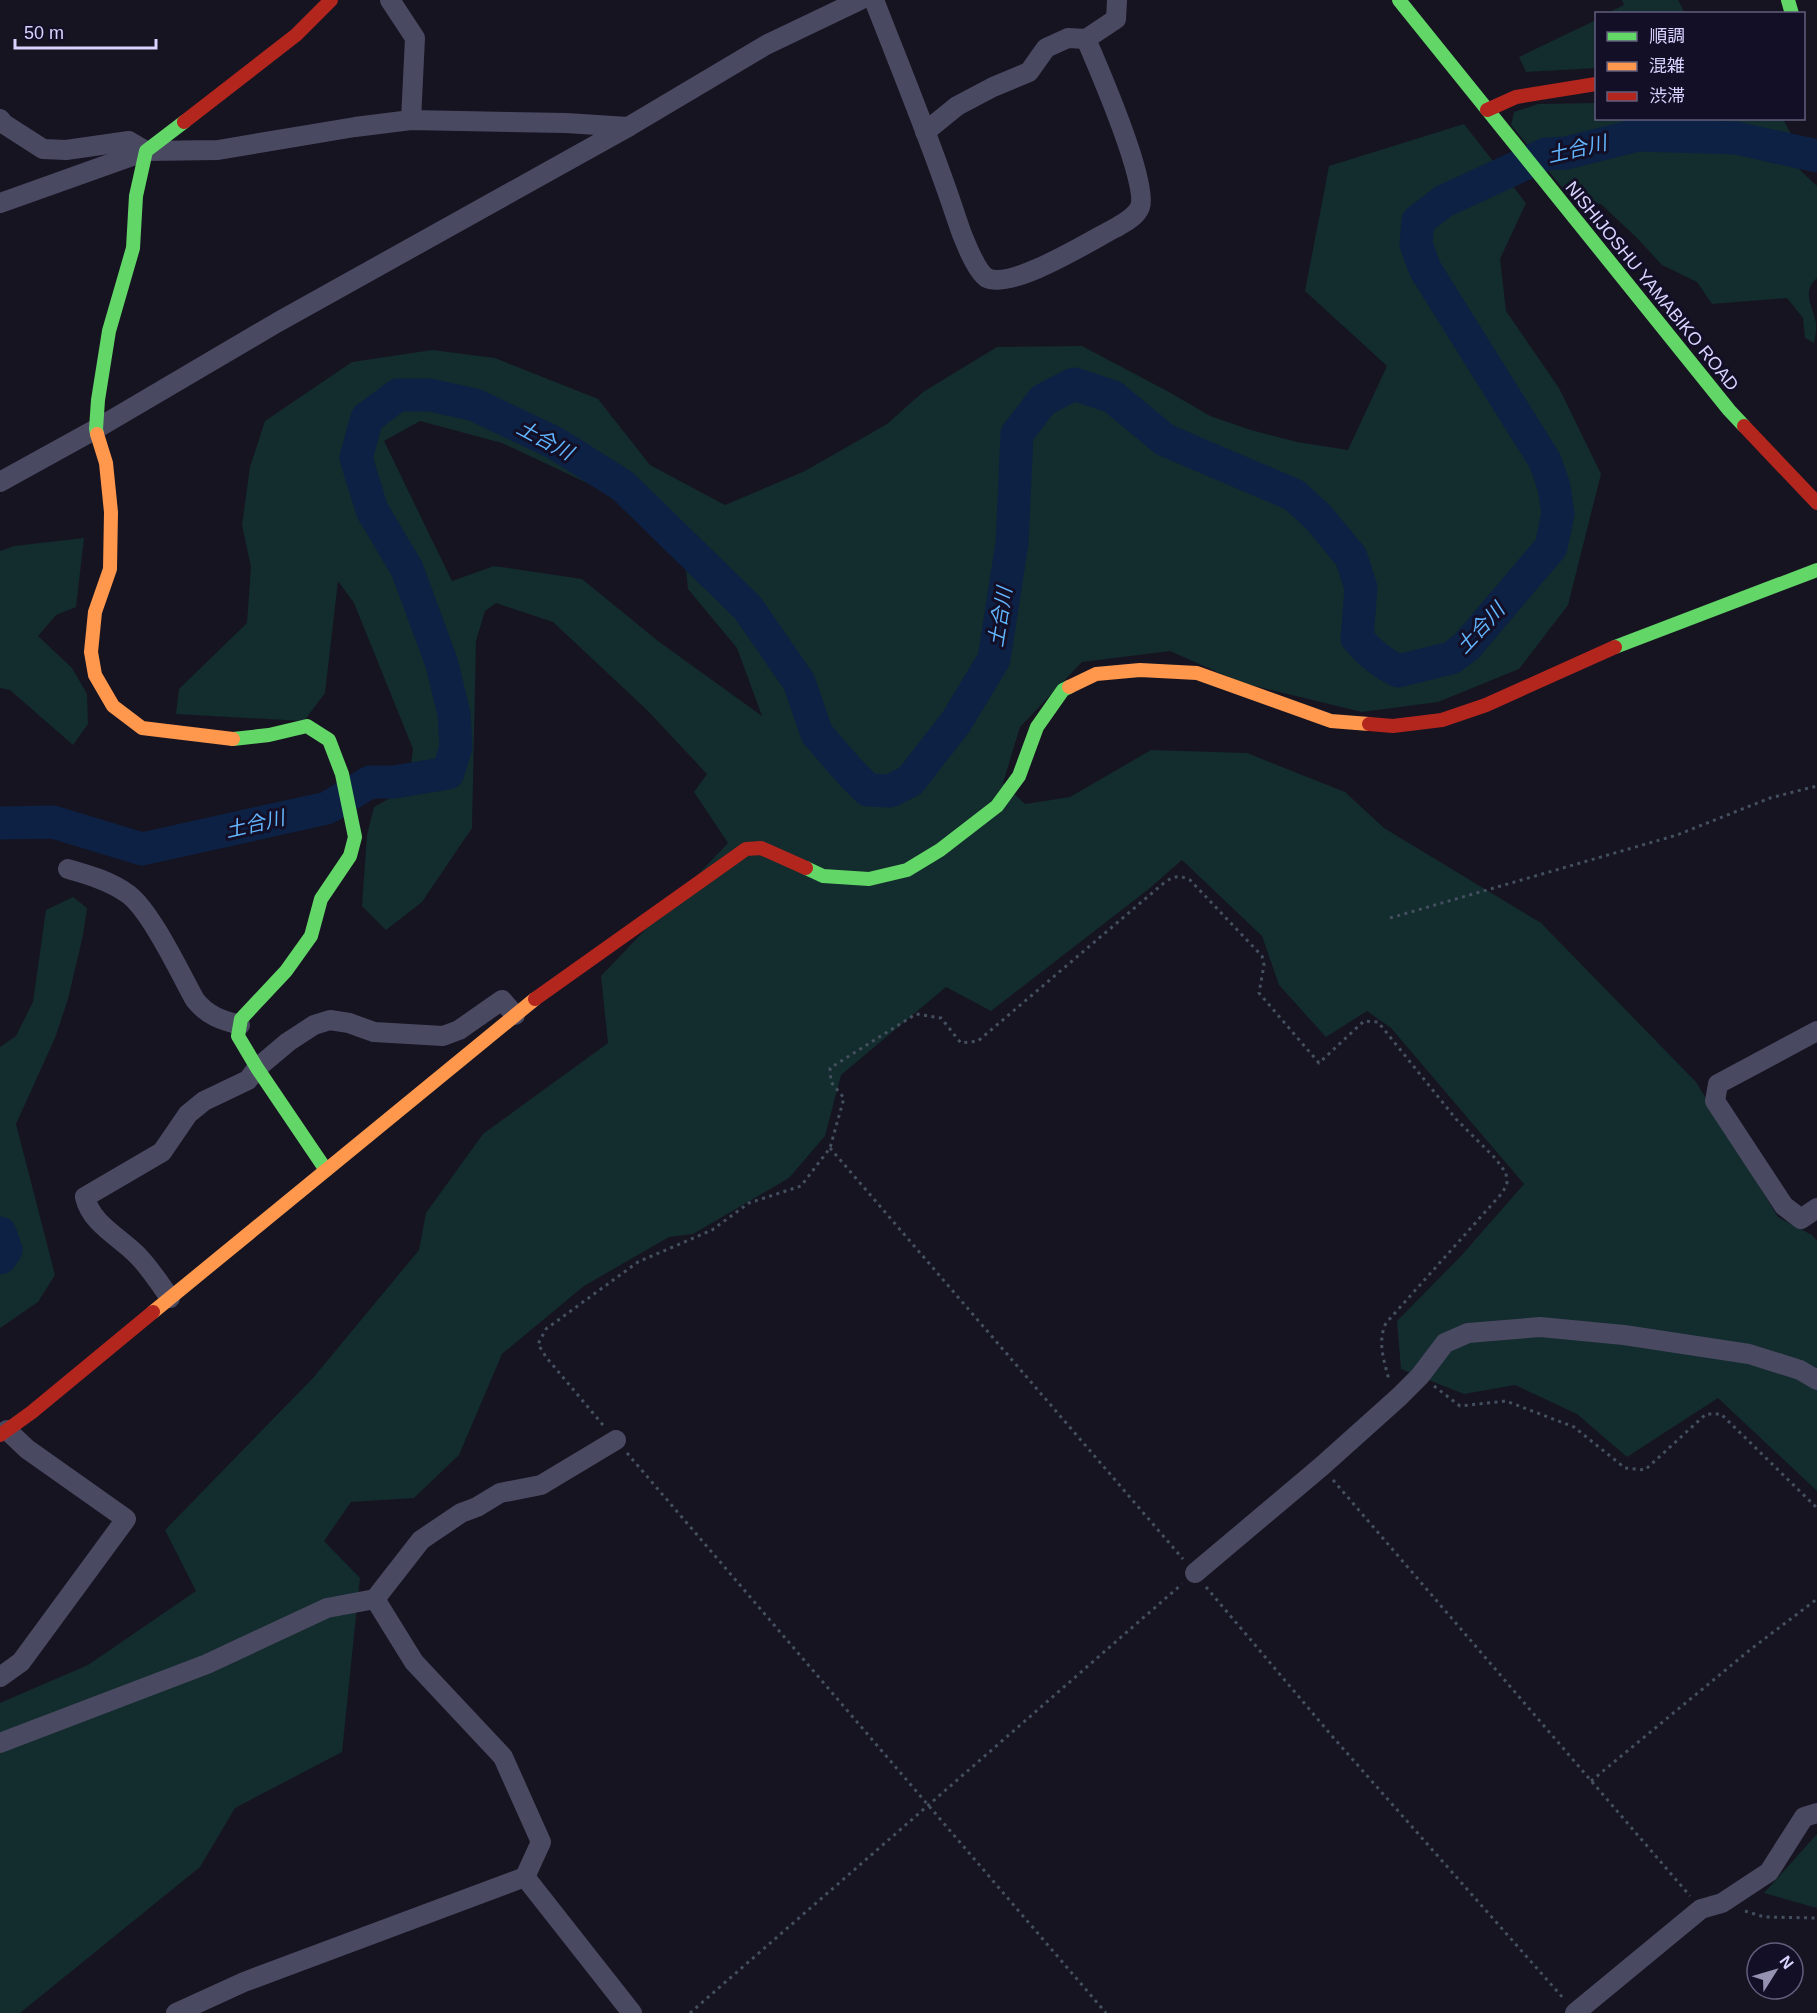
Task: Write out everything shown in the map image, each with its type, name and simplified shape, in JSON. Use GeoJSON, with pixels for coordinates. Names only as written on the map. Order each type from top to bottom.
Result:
{"type":"FeatureCollection","features":[{"type":"Feature","properties":{"kind":"main road"},"geometry":{"type":"LineString","coordinates":[[326,1170],[238,1036],[241,1019],[286,971],[311,936],[321,899],[350,856],[355,837],[342,774],[329,740],[307,726],[268,735],[231,739],[142,728],[113,706],[95,675],[91,652],[95,612],[110,569],[111,512],[107,473],[96,429],[98,400],[109,331],[133,248],[136,196],[146,152],[296,35],[331,0]]}},
{"type":"Feature","properties":{"kind":"main road","name":"NISHIJOSHU YAMABIKO ROAD"},"geometry":{"type":"LineString","coordinates":[[1399,0],[1728,410],[1817,503]]}},
{"type":"Feature","properties":{"kind":"main road"},"geometry":{"type":"LineString","coordinates":[[1487,110],[1516,97],[1595,84]]}},
{"type":"Feature","properties":{"kind":"main road"},"geometry":{"type":"LineString","coordinates":[[3,1432],[32,1412],[514,1015],[746,849],[761,848],[823,876],[869,879],[907,870],[940,849],[997,806],[1020,776],[1037,727],[1063,690],[1095,674],[1140,670],[1197,673],[1331,721],[1393,726],[1442,720],[1486,705],[1623,643],[1817,570]]}},
{"type":"Feature","properties":{"kind":"street"},"geometry":{"type":"LineString","coordinates":[[390,0],[415,39],[411,120]]}},
{"type":"Feature","properties":{"kind":"street"},"geometry":{"type":"LineString","coordinates":[[0,482],[96,429],[278,322],[628,127],[766,45],[860,0]]}},
{"type":"Feature","properties":{"kind":"street"},"geometry":{"type":"LineString","coordinates":[[874,0],[940,168],[962,234],[980,272],[985,277],[1004,281],[1039,268],[1128,221],[1140,206],[1142,191],[1115,109],[1086,39]]}},
{"type":"Feature","properties":{"kind":"street"},"geometry":{"type":"LineString","coordinates":[[925,132],[957,106],[993,87],[1029,72],[1046,48],[1068,38],[1086,39],[1116,19],[1117,0]]}},
{"type":"Feature","properties":{"kind":"street"},"geometry":{"type":"LineString","coordinates":[[0,118],[4,124],[43,149],[66,150],[129,141],[146,152]]}},
{"type":"Feature","properties":{"kind":"street"},"geometry":{"type":"LineString","coordinates":[[0,203],[146,152],[219,150],[411,120],[567,123],[628,127]]}},
{"type":"Feature","properties":{"kind":"street"},"geometry":{"type":"LineString","coordinates":[[68,869],[98,877],[129,895],[147,916],[203,1010],[216,1019],[240,1025]]}},
{"type":"Feature","properties":{"kind":"street"},"geometry":{"type":"LineString","coordinates":[[170,1298],[139,1257],[105,1227],[87,1207],[85,1197],[162,1152],[188,1114],[204,1101],[248,1080],[257,1068],[288,1042],[314,1025],[330,1020],[349,1023],[374,1032],[442,1036],[459,1030],[502,1000],[514,1015]]}},
{"type":"Feature","properties":{"kind":"street"},"geometry":{"type":"LineString","coordinates":[[1817,1031],[1718,1084],[1715,1101],[1784,1206],[1801,1219],[1817,1208]]}},
{"type":"Feature","properties":{"kind":"street"},"geometry":{"type":"LineString","coordinates":[[1195,1573],[1322,1466],[1399,1397],[1420,1376],[1445,1343],[1468,1333],[1540,1327],[1624,1335],[1749,1354],[1800,1370],[1817,1380]]}},
{"type":"Feature","properties":{"kind":"street"},"geometry":{"type":"LineString","coordinates":[[0,1677],[21,1662],[126,1519],[3,1432]]}},
{"type":"Feature","properties":{"kind":"street"},"geometry":{"type":"LineString","coordinates":[[0,1743],[207,1664],[327,1608],[375,1599],[421,1540],[453,1518],[500,1493],[541,1485],[616,1440]]}},
{"type":"Feature","properties":{"kind":"street"},"geometry":{"type":"LineString","coordinates":[[176,2013],[244,1982],[525,1877],[541,1842],[503,1757],[414,1662],[375,1599]]}},
{"type":"Feature","properties":{"kind":"street"},"geometry":{"type":"LineString","coordinates":[[1575,2013],[1701,1909],[1722,1903],[1768,1872],[1804,1817],[1817,1814]]}},
{"type":"Feature","properties":{"kind":"street"},"geometry":{"type":"LineString","coordinates":[[525,1877],[632,2013]]}},
{"type":"Feature","properties":{"kind":"path"},"geometry":{"type":"LineString","coordinates":[[1390,918],[1677,835],[1770,798],[1817,786]]}},
{"type":"Feature","properties":{"kind":"path"},"geometry":{"type":"LineString","coordinates":[[1106,2013],[616,1440],[546,1357],[538,1344],[546,1329],[638,1262],[712,1230],[749,1203],[801,1185],[830,1148],[844,1098],[831,1082],[830,1068],[916,1014],[941,1018],[960,1043],[978,1041],[1165,882],[1173,877],[1181,876],[1190,880],[1262,956],[1264,965],[1259,993],[1319,1063],[1364,1021],[1378,1022],[1456,1119],[1495,1158],[1506,1173],[1507,1183],[1503,1192],[1386,1323],[1381,1333],[1381,1346],[1390,1384],[1399,1397]]}},
{"type":"Feature","properties":{"kind":"path"},"geometry":{"type":"LineString","coordinates":[[830,1148],[1332,1736],[1575,2013]]}},
{"type":"Feature","properties":{"kind":"path"},"geometry":{"type":"LineString","coordinates":[[1420,1376],[1460,1406],[1506,1401],[1574,1427],[1625,1468],[1645,1470],[1706,1414],[1721,1414],[1817,1508]]}},
{"type":"Feature","properties":{"kind":"path"},"geometry":{"type":"LineString","coordinates":[[1322,1466],[1701,1909]]}},
{"type":"Feature","properties":{"kind":"path"},"geometry":{"type":"LineString","coordinates":[[690,2013],[1195,1573]]}},
{"type":"Feature","properties":{"kind":"path"},"geometry":{"type":"LineString","coordinates":[[1591,1781],[1751,1649],[1817,1599]]}},
{"type":"Feature","properties":{"kind":"path"},"geometry":{"type":"LineString","coordinates":[[1722,1903],[1764,1917],[1817,1918]]}},
{"type":"Feature","properties":{"kind":"green space"},"geometry":{"type":"Polygon","coordinates":[[[1622,0],[1678,0],[1684,12],[1610,12],[1624,5],[1622,0]]]}},
{"type":"Feature","properties":{"kind":"green space"},"geometry":{"type":"Polygon","coordinates":[[[1595,20],[1595,68],[1526,72],[1519,57],[1595,20]]]}},
{"type":"Feature","properties":{"kind":"green space"},"geometry":{"type":"Polygon","coordinates":[[[1595,103],[1595,120],[1784,120],[1792,136],[1800,170],[1817,186],[1817,278],[1812,283],[1809,294],[1816,323],[1814,343],[1805,338],[1803,318],[1787,298],[1712,304],[1697,282],[1662,265],[1601,204],[1574,202],[1511,125],[1514,112],[1538,104],[1595,103]]]}},
{"type":"Feature","properties":{"kind":"green space"},"geometry":{"type":"Polygon","coordinates":[[[1464,124],[1526,203],[1500,259],[1506,311],[1559,388],[1601,474],[1568,605],[1519,669],[1438,702],[1362,712],[1242,683],[1170,651],[1082,662],[1020,727],[1003,783],[1025,804],[1070,797],[1151,750],[1247,753],[1345,792],[1384,828],[1541,923],[1696,1082],[1778,1217],[1812,1235],[1817,1241],[1817,1491],[1718,1398],[1627,1457],[1577,1414],[1515,1385],[1464,1394],[1401,1369],[1397,1321],[1461,1256],[1524,1184],[1391,1028],[1367,1011],[1326,1037],[1279,985],[1262,936],[1182,860],[1150,888],[991,1011],[946,987],[841,1075],[825,1136],[789,1178],[693,1234],[669,1237],[584,1286],[502,1354],[459,1455],[414,1498],[351,1502],[324,1541],[360,1578],[342,1752],[235,1808],[200,1867],[20,2013],[0,2013],[0,1703],[88,1665],[196,1591],[165,1530],[313,1378],[419,1250],[426,1213],[483,1134],[608,1043],[601,976],[728,843],[694,792],[707,774],[647,710],[553,622],[496,603],[485,611],[476,641],[472,828],[422,902],[386,930],[362,906],[367,835],[374,807],[408,788],[413,749],[354,603],[338,581],[325,693],[304,721],[176,714],[179,689],[247,623],[251,567],[242,525],[250,467],[265,421],[352,362],[432,350],[495,358],[598,399],[650,465],[725,505],[805,471],[887,424],[923,392],[997,347],[1082,346],[1210,416],[1297,442],[1348,450],[1387,366],[1305,291],[1329,166],[1464,124]],[[420,421],[384,441],[452,581],[494,566],[582,579],[658,641],[762,716],[737,648],[688,589],[686,569],[655,533],[602,490],[502,443],[420,421]]]}},
{"type":"Feature","properties":{"kind":"green space"},"geometry":{"type":"Polygon","coordinates":[[[84,538],[76,607],[56,615],[38,636],[72,668],[87,694],[88,724],[73,745],[10,690],[0,688],[0,551],[14,546],[84,538]]]}},
{"type":"Feature","properties":{"kind":"green space"},"geometry":{"type":"Polygon","coordinates":[[[73,897],[87,908],[68,999],[55,1038],[16,1124],[55,1275],[38,1302],[0,1328],[0,1047],[16,1036],[33,1002],[46,910],[73,897]]]}},
{"type":"Feature","properties":{"kind":"green space"},"geometry":{"type":"Polygon","coordinates":[[[1817,1834],[1817,1908],[1764,1893],[1817,1834]]]}},
{"type":"Feature","properties":{"kind":"waterway","name":"土合川"},"geometry":{"type":"LineString","coordinates":[[0,823],[53,822],[142,849],[327,808],[370,782],[394,782],[448,773],[456,747],[454,714],[442,664],[407,569],[372,510],[356,458],[367,418],[398,395],[430,395],[475,405],[555,443],[623,486],[748,608],[799,682],[817,734],[868,790],[890,791],[910,781],[956,722],[994,659],[1012,543],[1017,434],[1043,400],[1074,384],[1113,397],[1165,440],[1294,495],[1319,518],[1351,557],[1361,588],[1357,638],[1381,661],[1398,671],[1451,658],[1466,647],[1551,547],[1558,514],[1554,487],[1545,461],[1425,269],[1416,244],[1418,221],[1444,201],[1546,154],[1566,153],[1638,135],[1736,138],[1817,156]]}},
{"type":"Feature","properties":{"kind":"waterway","name":"土合川"},"geometry":{"type":"LineString","coordinates":[[0,1233],[6,1250],[0,1258]]}},
{"type":"Feature","properties":{"kind":"traffic: fast"},"geometry":{"type":"LineString","coordinates":[[1399,0],[1744,426]]}},
{"type":"Feature","properties":{"kind":"traffic: fast"},"geometry":{"type":"LineString","coordinates":[[1788,0],[1791,12]]}},
{"type":"Feature","properties":{"kind":"traffic: fast"},"geometry":{"type":"LineString","coordinates":[[97,434],[98,400],[109,331],[133,248],[136,196],[146,151],[184,122]]}},
{"type":"Feature","properties":{"kind":"traffic: fast"},"geometry":{"type":"LineString","coordinates":[[1615,647],[1817,570]]}},
{"type":"Feature","properties":{"kind":"traffic: fast"},"geometry":{"type":"LineString","coordinates":[[806,868],[823,876],[869,879],[907,870],[940,850],[997,806],[1019,776],[1037,727],[1063,690],[1069,687]]}},
{"type":"Feature","properties":{"kind":"traffic: fast"},"geometry":{"type":"LineString","coordinates":[[233,739],[269,735],[307,726],[329,740],[342,774],[355,837],[350,856],[321,899],[311,936],[286,971],[241,1019],[238,1036],[326,1170]]}},
{"type":"Feature","properties":{"kind":"traffic: slow"},"geometry":{"type":"LineString","coordinates":[[97,434],[106,463],[111,512],[110,569],[95,612],[91,652],[95,675],[113,706],[142,728],[233,739]]}},
{"type":"Feature","properties":{"kind":"traffic: slow"},"geometry":{"type":"LineString","coordinates":[[1069,687],[1096,674],[1140,670],[1197,673],[1331,721],[1369,724]]}},
{"type":"Feature","properties":{"kind":"traffic: slow"},"geometry":{"type":"LineString","coordinates":[[153,1312],[535,999]]}},
{"type":"Feature","properties":{"kind":"traffic: jam"},"geometry":{"type":"LineString","coordinates":[[184,122],[296,35],[331,0]]}},
{"type":"Feature","properties":{"kind":"traffic: jam"},"geometry":{"type":"LineString","coordinates":[[1487,110],[1516,97],[1595,84]]}},
{"type":"Feature","properties":{"kind":"traffic: jam"},"geometry":{"type":"LineString","coordinates":[[1744,426],[1817,503]]}},
{"type":"Feature","properties":{"kind":"traffic: jam"},"geometry":{"type":"LineString","coordinates":[[1369,724],[1393,726],[1442,720],[1486,705],[1615,647]]}},
{"type":"Feature","properties":{"kind":"traffic: jam"},"geometry":{"type":"LineString","coordinates":[[535,999],[746,849],[761,848],[806,868]]}},
{"type":"Feature","properties":{"kind":"traffic: jam"},"geometry":{"type":"LineString","coordinates":[[0,1435],[32,1412],[153,1312]]}}]}
